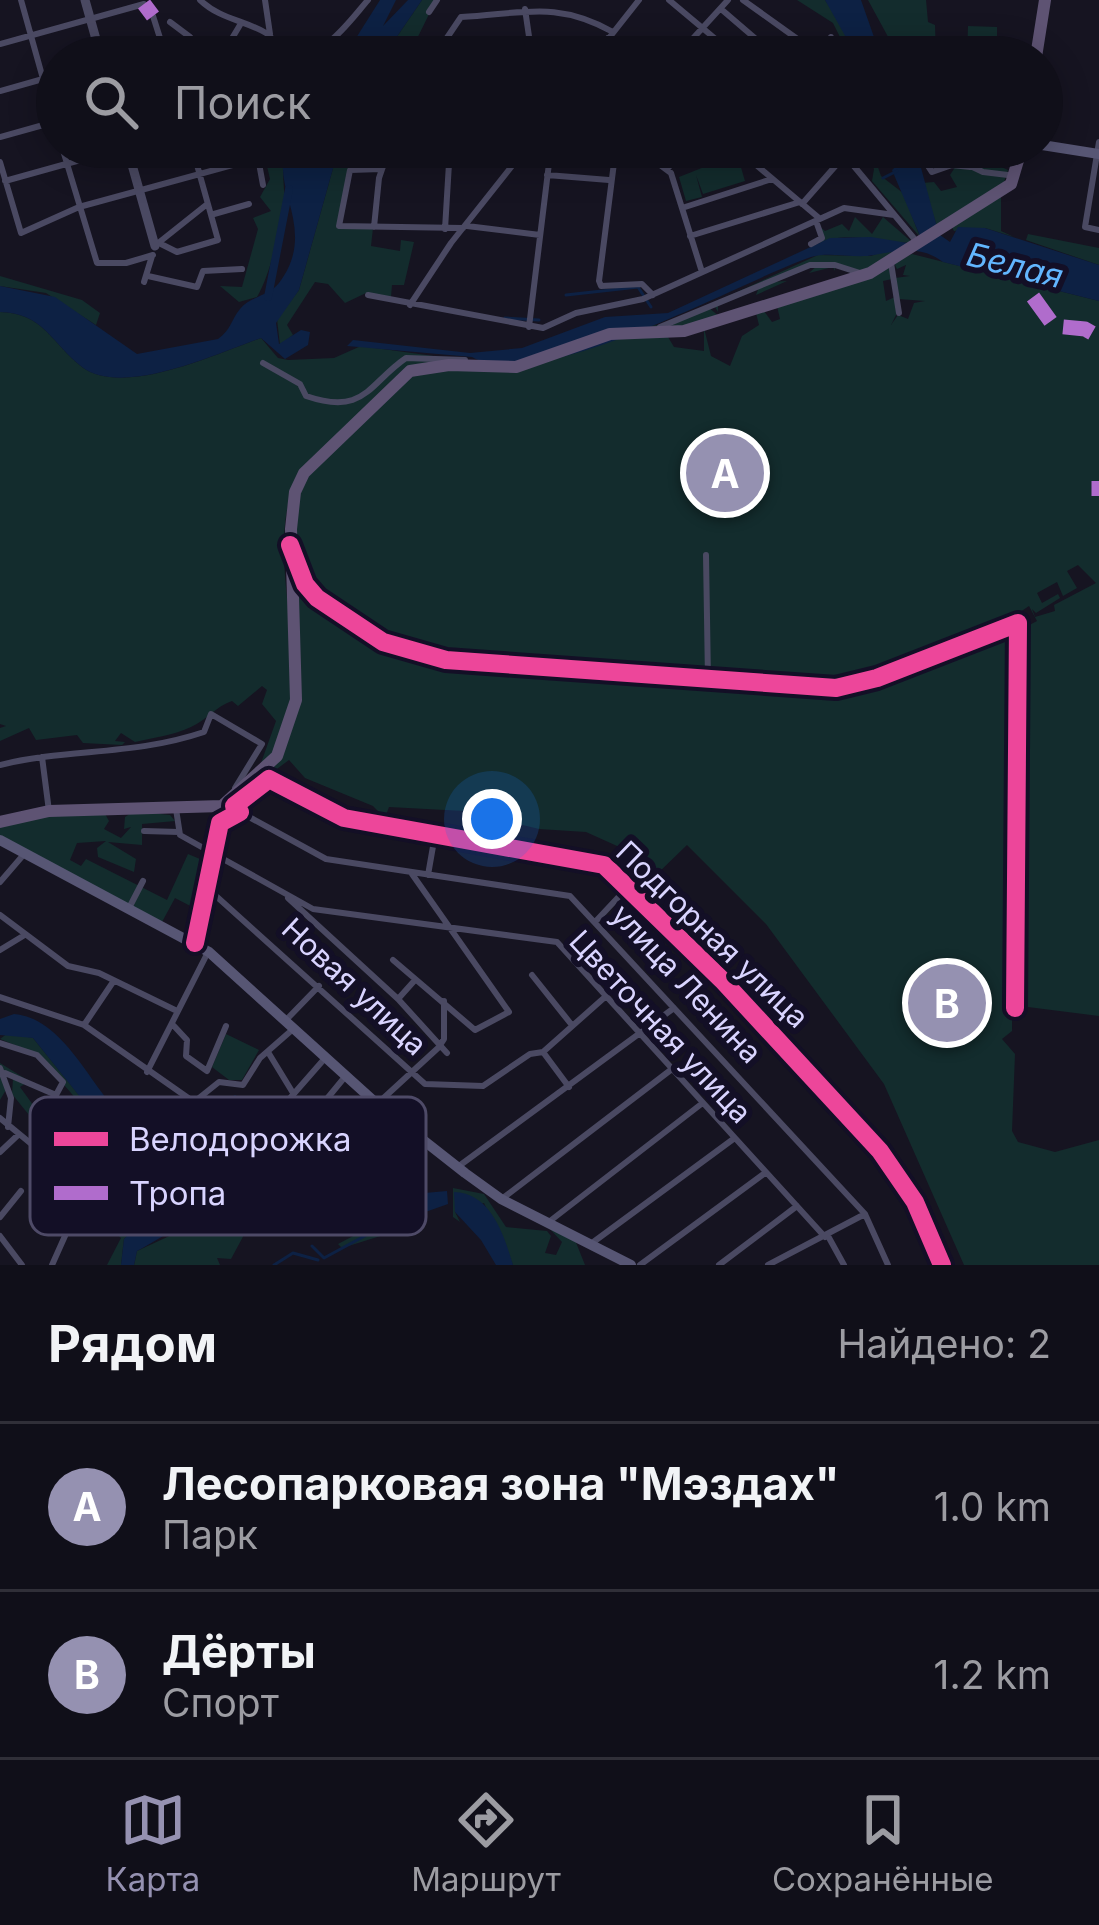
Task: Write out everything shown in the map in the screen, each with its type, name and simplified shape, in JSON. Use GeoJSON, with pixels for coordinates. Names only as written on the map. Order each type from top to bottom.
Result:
{"type":"FeatureCollection","features":[{"type":"Feature","properties":{"kind":"main road"},"geometry":{"type":"LineString","coordinates":[[1039,36],[1045,0]]}},
{"type":"Feature","properties":{"kind":"main road"},"geometry":{"type":"LineString","coordinates":[[1063,147],[1098,150]]}},
{"type":"Feature","properties":{"kind":"main road"},"geometry":{"type":"LineString","coordinates":[[0,822],[49,811],[160,809],[177,814],[213,807],[239,796],[277,756],[291,727],[297,685],[290,545],[299,480],[400,377],[428,366],[516,367],[610,334],[671,334],[860,273],[890,262],[1011,184],[1016,168]]}},
{"type":"Feature","properties":{"kind":"main road"},"geometry":{"type":"LineString","coordinates":[[0,840],[209,952],[369,1097]]}},
{"type":"Feature","properties":{"kind":"main road"},"geometry":{"type":"LineString","coordinates":[[426,1143],[501,1199],[631,1265]]}},
{"type":"Feature","properties":{"kind":"street"},"geometry":{"type":"LineString","coordinates":[[21,0],[36,54]]}},
{"type":"Feature","properties":{"kind":"street"},"geometry":{"type":"LineString","coordinates":[[85,0],[95,36]]}},
{"type":"Feature","properties":{"kind":"street"},"geometry":{"type":"LineString","coordinates":[[200,0],[240,25],[270,34],[265,0]]}},
{"type":"Feature","properties":{"kind":"street"},"geometry":{"type":"LineString","coordinates":[[337,36],[368,0]]}},
{"type":"Feature","properties":{"kind":"street"},"geometry":{"type":"LineString","coordinates":[[429,11],[437,0]]}},
{"type":"Feature","properties":{"kind":"street"},"geometry":{"type":"LineString","coordinates":[[449,36],[464,16],[525,9],[572,10],[611,35],[639,0]]}},
{"type":"Feature","properties":{"kind":"street"},"geometry":{"type":"LineString","coordinates":[[669,0],[713,36]]}},
{"type":"Feature","properties":{"kind":"street"},"geometry":{"type":"LineString","coordinates":[[693,36],[728,0]]}},
{"type":"Feature","properties":{"kind":"street"},"geometry":{"type":"LineString","coordinates":[[743,0],[789,36]]}},
{"type":"Feature","properties":{"kind":"street"},"geometry":{"type":"LineString","coordinates":[[0,44],[144,4]]}},
{"type":"Feature","properties":{"kind":"street"},"geometry":{"type":"LineString","coordinates":[[525,9],[529,36]]}},
{"type":"Feature","properties":{"kind":"street"},"geometry":{"type":"LineString","coordinates":[[721,9],[752,36]]}},
{"type":"Feature","properties":{"kind":"street"},"geometry":{"type":"LineString","coordinates":[[156,16],[161,36]]}},
{"type":"Feature","properties":{"kind":"street"},"geometry":{"type":"LineString","coordinates":[[170,22],[189,36]]}},
{"type":"Feature","properties":{"kind":"street"},"geometry":{"type":"LineString","coordinates":[[233,36],[240,25]]}},
{"type":"Feature","properties":{"kind":"street"},"geometry":{"type":"LineString","coordinates":[[0,91],[36,81]]}},
{"type":"Feature","properties":{"kind":"street"},"geometry":{"type":"LineString","coordinates":[[0,137],[36,129]]}},
{"type":"Feature","properties":{"kind":"street"},"geometry":{"type":"LineString","coordinates":[[1098,150],[1085,227],[1099,230]]}},
{"type":"Feature","properties":{"kind":"street"},"geometry":{"type":"LineString","coordinates":[[0,162],[21,233],[80,208],[220,168]]}},
{"type":"Feature","properties":{"kind":"street"},"geometry":{"type":"LineString","coordinates":[[5,182],[53,168]]}},
{"type":"Feature","properties":{"kind":"street"},"geometry":{"type":"LineString","coordinates":[[68,168],[98,263],[126,263],[155,248],[205,212],[207,202]]}},
{"type":"Feature","properties":{"kind":"street"},"geometry":{"type":"LineString","coordinates":[[133,168],[155,248],[146,279],[197,286],[203,271],[242,269]]}},
{"type":"Feature","properties":{"kind":"street"},"geometry":{"type":"LineString","coordinates":[[155,248],[177,252],[218,240],[197,168]]}},
{"type":"Feature","properties":{"kind":"street"},"geometry":{"type":"LineString","coordinates":[[260,168],[263,185]]}},
{"type":"Feature","properties":{"kind":"street"},"geometry":{"type":"LineString","coordinates":[[445,230],[449,168]]}},
{"type":"Feature","properties":{"kind":"street"},"geometry":{"type":"LineString","coordinates":[[410,305],[511,168]]}},
{"type":"Feature","properties":{"kind":"street"},"geometry":{"type":"LineString","coordinates":[[530,323],[548,168]]}},
{"type":"Feature","properties":{"kind":"street"},"geometry":{"type":"LineString","coordinates":[[612,168],[601,286],[642,284],[648,297]]}},
{"type":"Feature","properties":{"kind":"street"},"geometry":{"type":"LineString","coordinates":[[668,168],[702,272]]}},
{"type":"Feature","properties":{"kind":"street"},"geometry":{"type":"LineString","coordinates":[[757,168],[819,220],[822,238],[811,244]]}},
{"type":"Feature","properties":{"kind":"street"},"geometry":{"type":"LineString","coordinates":[[690,236],[801,203],[833,168]]}},
{"type":"Feature","properties":{"kind":"street"},"geometry":{"type":"LineString","coordinates":[[855,168],[914,244]]}},
{"type":"Feature","properties":{"kind":"street"},"geometry":{"type":"LineString","coordinates":[[933,168],[938,174]]}},
{"type":"Feature","properties":{"kind":"street"},"geometry":{"type":"LineString","coordinates":[[926,182],[965,168]]}},
{"type":"Feature","properties":{"kind":"street"},"geometry":{"type":"LineString","coordinates":[[975,168],[1008,175]]}},
{"type":"Feature","properties":{"kind":"street"},"geometry":{"type":"LineString","coordinates":[[374,227],[381,169],[350,170],[338,224],[374,227],[445,230],[465,227],[540,235]]}},
{"type":"Feature","properties":{"kind":"street"},"geometry":{"type":"LineString","coordinates":[[547,175],[610,180]]}},
{"type":"Feature","properties":{"kind":"street"},"geometry":{"type":"LineString","coordinates":[[682,208],[772,179]]}},
{"type":"Feature","properties":{"kind":"street"},"geometry":{"type":"LineString","coordinates":[[214,214],[249,204]]}},
{"type":"Feature","properties":{"kind":"street"},"geometry":{"type":"LineString","coordinates":[[368,295],[548,327],[576,313],[648,297],[852,207],[882,208]]}},
{"type":"Feature","properties":{"kind":"street"},"geometry":{"type":"LineString","coordinates":[[890,262],[899,313]]}},
{"type":"Feature","properties":{"kind":"street"},"geometry":{"type":"LineString","coordinates":[[652,334],[810,266],[860,273]]}},
{"type":"Feature","properties":{"kind":"street"},"geometry":{"type":"LineString","coordinates":[[706,309],[723,316],[728,299]]}},
{"type":"Feature","properties":{"kind":"street"},"geometry":{"type":"LineString","coordinates":[[263,363],[300,384],[306,395],[351,400],[372,392],[406,358],[454,358],[472,366]]}},
{"type":"Feature","properties":{"kind":"street"},"geometry":{"type":"LineString","coordinates":[[290,545],[311,592],[392,645],[446,660],[808,688],[855,685],[1018,622],[1015,1008]]}},
{"type":"Feature","properties":{"kind":"street"},"geometry":{"type":"LineString","coordinates":[[706,555],[708,680]]}},
{"type":"Feature","properties":{"kind":"street"},"geometry":{"type":"LineString","coordinates":[[0,765],[42,757],[155,749],[204,732],[211,714],[262,744],[230,795],[213,807]]}},
{"type":"Feature","properties":{"kind":"street"},"geometry":{"type":"LineString","coordinates":[[42,757],[49,811]]}},
{"type":"Feature","properties":{"kind":"street","name":"Подгорная улица"},"geometry":{"type":"LineString","coordinates":[[240,812],[234,806],[239,798],[268,779],[344,818],[591,859],[722,980],[880,1151],[915,1202],[941,1265]]}},
{"type":"Feature","properties":{"kind":"street"},"geometry":{"type":"LineString","coordinates":[[195,943],[222,818],[240,812]]}},
{"type":"Feature","properties":{"kind":"street","name":"улица Ленина"},"geometry":{"type":"LineString","coordinates":[[240,812],[326,859],[566,894],[865,1214],[888,1265]]}},
{"type":"Feature","properties":{"kind":"street"},"geometry":{"type":"LineString","coordinates":[[144,831],[179,832],[177,814]]}},
{"type":"Feature","properties":{"kind":"street","name":"Цветочная улица"},"geometry":{"type":"LineString","coordinates":[[179,832],[313,909],[557,942],[732,1140],[827,1237],[844,1265]]}},
{"type":"Feature","properties":{"kind":"street"},"geometry":{"type":"LineString","coordinates":[[428,875],[435,835]]}},
{"type":"Feature","properties":{"kind":"street"},"geometry":{"type":"LineString","coordinates":[[0,882],[25,854]]}},
{"type":"Feature","properties":{"kind":"street"},"geometry":{"type":"LineString","coordinates":[[393,960],[475,1030],[509,1012],[412,874]]}},
{"type":"Feature","properties":{"kind":"street"},"geometry":{"type":"LineString","coordinates":[[129,908],[142,881]]}},
{"type":"Feature","properties":{"kind":"street","name":"Новая улица"},"geometry":{"type":"LineString","coordinates":[[206,887],[425,1084],[483,1086],[530,1054],[543,1052]]}},
{"type":"Feature","properties":{"kind":"street"},"geometry":{"type":"LineString","coordinates":[[595,922],[626,889]]}},
{"type":"Feature","properties":{"kind":"street"},"geometry":{"type":"LineString","coordinates":[[281,891],[398,999],[447,1053]]}},
{"type":"Feature","properties":{"kind":"street"},"geometry":{"type":"LineString","coordinates":[[0,915],[68,966],[175,1010]]}},
{"type":"Feature","properties":{"kind":"street"},"geometry":{"type":"LineString","coordinates":[[0,950],[23,936]]}},
{"type":"Feature","properties":{"kind":"street"},"geometry":{"type":"LineString","coordinates":[[147,1072],[209,952]]}},
{"type":"Feature","properties":{"kind":"street"},"geometry":{"type":"LineString","coordinates":[[532,975],[571,1024]]}},
{"type":"Feature","properties":{"kind":"street"},"geometry":{"type":"LineString","coordinates":[[398,999],[415,980]]}},
{"type":"Feature","properties":{"kind":"street"},"geometry":{"type":"LineString","coordinates":[[84,1025],[113,982]]}},
{"type":"Feature","properties":{"kind":"street"},"geometry":{"type":"LineString","coordinates":[[174,1023],[187,1040],[186,1056],[219,1082],[243,1084],[319,986]]}},
{"type":"Feature","properties":{"kind":"street"},"geometry":{"type":"LineString","coordinates":[[0,997],[84,1025],[186,1097]]}},
{"type":"Feature","properties":{"kind":"street"},"geometry":{"type":"LineString","coordinates":[[569,1087],[543,1052],[605,997]]}},
{"type":"Feature","properties":{"kind":"street"},"geometry":{"type":"LineString","coordinates":[[383,1097],[444,1039],[444,1001]]}},
{"type":"Feature","properties":{"kind":"street"},"geometry":{"type":"LineString","coordinates":[[457,1167],[674,1008]]}},
{"type":"Feature","properties":{"kind":"street"},"geometry":{"type":"LineString","coordinates":[[207,1071],[226,1026]]}},
{"type":"Feature","properties":{"kind":"street"},"geometry":{"type":"LineString","coordinates":[[0,1043],[37,1055],[63,1082],[56,1095],[3,1070]]}},
{"type":"Feature","properties":{"kind":"street"},"geometry":{"type":"LineString","coordinates":[[268,1052],[281,1082],[294,1093]]}},
{"type":"Feature","properties":{"kind":"street"},"geometry":{"type":"LineString","coordinates":[[291,1097],[326,1057]]}},
{"type":"Feature","properties":{"kind":"street"},"geometry":{"type":"LineString","coordinates":[[3,1070],[11,1099],[8,1127]]}},
{"type":"Feature","properties":{"kind":"street"},"geometry":{"type":"LineString","coordinates":[[501,1199],[672,1070]]}},
{"type":"Feature","properties":{"kind":"street"},"geometry":{"type":"LineString","coordinates":[[329,1097],[346,1076]]}},
{"type":"Feature","properties":{"kind":"street"},"geometry":{"type":"LineString","coordinates":[[200,1097],[219,1082]]}},
{"type":"Feature","properties":{"kind":"street"},"geometry":{"type":"LineString","coordinates":[[547,1223],[700,1105]]}},
{"type":"Feature","properties":{"kind":"street"},"geometry":{"type":"LineString","coordinates":[[0,1118],[30,1144]]}},
{"type":"Feature","properties":{"kind":"street"},"geometry":{"type":"LineString","coordinates":[[0,1152],[18,1135]]}},
{"type":"Feature","properties":{"kind":"street"},"geometry":{"type":"LineString","coordinates":[[592,1243],[732,1140]]}},
{"type":"Feature","properties":{"kind":"street"},"geometry":{"type":"LineString","coordinates":[[640,1265],[765,1173]]}},
{"type":"Feature","properties":{"kind":"street"},"geometry":{"type":"LineString","coordinates":[[0,1217],[21,1191]]}},
{"type":"Feature","properties":{"kind":"street"},"geometry":{"type":"LineString","coordinates":[[719,1265],[798,1206]]}},
{"type":"Feature","properties":{"kind":"street"},"geometry":{"type":"LineString","coordinates":[[768,1265],[865,1214]]}},
{"type":"Feature","properties":{"kind":"street"},"geometry":{"type":"LineString","coordinates":[[52,1265],[65,1235]]}},
{"type":"Feature","properties":{"kind":"street"},"geometry":{"type":"LineString","coordinates":[[0,1236],[22,1265]]}},
{"type":"Feature","properties":{"kind":"green space"},"geometry":{"type":"Polygon","coordinates":[[[422,0],[436,0],[418,36],[397,36],[422,0]]]}},
{"type":"Feature","properties":{"kind":"green space"},"geometry":{"type":"Polygon","coordinates":[[[797,0],[825,0],[848,36],[840,36],[833,23],[797,0]]]}},
{"type":"Feature","properties":{"kind":"green space"},"geometry":{"type":"Polygon","coordinates":[[[868,0],[926,0],[935,36],[888,36],[868,0]]]}},
{"type":"Feature","properties":{"kind":"green space"},"geometry":{"type":"Polygon","coordinates":[[[968,26],[997,27],[997,36],[968,36],[968,26]]]}},
{"type":"Feature","properties":{"kind":"green space"},"geometry":{"type":"Polygon","coordinates":[[[267,168],[284,168],[283,214],[257,297],[239,302],[220,286],[242,287],[258,229],[253,218],[271,211],[260,197],[270,179],[267,168]]]}},
{"type":"Feature","properties":{"kind":"green space"},"geometry":{"type":"Polygon","coordinates":[[[333,168],[350,168],[337,224],[373,228],[371,246],[400,251],[401,240],[414,242],[404,285],[392,285],[391,297],[366,293],[345,303],[328,284],[315,282],[287,325],[293,335],[280,345],[277,319],[299,290],[333,168]]]}},
{"type":"Feature","properties":{"kind":"green space"},"geometry":{"type":"Polygon","coordinates":[[[702,168],[741,168],[745,181],[703,194],[696,175],[702,197],[686,201],[679,177],[702,168]]]}},
{"type":"Feature","properties":{"kind":"green space"},"geometry":{"type":"Polygon","coordinates":[[[954,168],[1008,170],[1002,188],[937,226],[922,183],[934,182],[941,191],[957,187],[950,175],[954,168]]]}},
{"type":"Feature","properties":{"kind":"green space"},"geometry":{"type":"Polygon","coordinates":[[[874,169],[903,193],[920,237],[872,181],[874,169]]]}},
{"type":"Feature","properties":{"kind":"green space"},"geometry":{"type":"Polygon","coordinates":[[[1001,195],[1001,231],[1014,237],[985,228],[954,231],[950,224],[1001,195]]]}},
{"type":"Feature","properties":{"kind":"green space"},"geometry":{"type":"Polygon","coordinates":[[[855,217],[872,234],[883,217],[912,242],[842,237],[820,244],[819,226],[825,231],[842,224],[849,231],[855,217]]]}},
{"type":"Feature","properties":{"kind":"green space"},"geometry":{"type":"Polygon","coordinates":[[[1028,234],[1099,248],[1099,265],[1026,240],[1028,234]]]}},
{"type":"Feature","properties":{"kind":"green space"},"geometry":{"type":"Polygon","coordinates":[[[891,248],[898,251],[863,273],[833,267],[809,273],[820,263],[769,282],[787,281],[756,295],[760,284],[718,303],[718,312],[714,305],[708,307],[721,318],[686,330],[623,330],[592,337],[609,330],[667,324],[818,255],[871,256],[891,248]]]}},
{"type":"Feature","properties":{"kind":"green space"},"geometry":{"type":"Polygon","coordinates":[[[912,254],[1099,301],[1099,1016],[1020,1006],[1022,629],[1037,621],[1029,606],[1004,623],[882,673],[877,667],[856,677],[830,675],[817,684],[439,656],[390,641],[314,591],[294,534],[296,504],[308,474],[408,377],[617,334],[668,337],[674,347],[704,351],[704,328],[711,356],[730,366],[742,336],[759,325],[756,313],[764,311],[772,322],[780,319],[777,306],[888,266],[892,279],[883,281],[886,301],[895,297],[897,313],[891,325],[898,315],[908,319],[914,303],[925,301],[899,299],[895,278],[910,276],[903,275],[906,265],[897,269],[894,263],[912,254]],[[1078,565],[1067,571],[1077,588],[1063,596],[1057,582],[1037,593],[1042,603],[1058,594],[1060,598],[1036,613],[1032,609],[1035,617],[1055,611],[1054,605],[1096,583],[1078,565]]]}},
{"type":"Feature","properties":{"kind":"green space"},"geometry":{"type":"Polygon","coordinates":[[[0,276],[82,300],[100,313],[96,325],[46,293],[0,286],[0,276]]]}},
{"type":"Feature","properties":{"kind":"green space"},"geometry":{"type":"Polygon","coordinates":[[[0,312],[37,324],[82,367],[122,378],[171,370],[261,338],[278,358],[288,360],[334,358],[361,346],[502,365],[430,366],[404,375],[300,471],[285,520],[293,689],[286,729],[266,765],[231,797],[261,763],[276,721],[262,704],[267,690],[262,686],[238,706],[232,701],[178,732],[135,742],[121,733],[115,741],[125,742],[122,745],[83,743],[77,735],[36,740],[29,728],[0,741],[0,728],[6,726],[0,724],[0,312]]]}},
{"type":"Feature","properties":{"kind":"green space"},"geometry":{"type":"Polygon","coordinates":[[[292,558],[305,591],[315,599],[386,647],[446,665],[834,695],[894,680],[1014,629],[1012,1031],[1002,1039],[1015,1054],[1012,1131],[1018,1142],[1055,1152],[1099,1140],[1099,1265],[964,1265],[884,1084],[766,924],[687,845],[656,875],[626,850],[586,832],[539,829],[464,811],[389,807],[385,818],[373,806],[305,778],[289,760],[250,789],[272,763],[296,709],[300,653],[292,558]]]}},
{"type":"Feature","properties":{"kind":"green space"},"geometry":{"type":"Polygon","coordinates":[[[134,811],[170,815],[175,821],[142,824],[142,845],[108,842],[136,859],[134,872],[98,857],[97,848],[106,841],[77,843],[70,860],[81,866],[86,859],[167,900],[188,854],[200,859],[204,853],[210,860],[200,911],[175,898],[162,922],[0,838],[0,826],[32,815],[104,812],[109,821],[104,829],[121,838],[131,827],[124,829],[125,817],[134,811]]]}},
{"type":"Feature","properties":{"kind":"green space"},"geometry":{"type":"Polygon","coordinates":[[[8,1033],[33,1038],[80,1097],[75,1097],[37,1054],[0,1039],[8,1033]]]}},
{"type":"Feature","properties":{"kind":"green space"},"geometry":{"type":"Polygon","coordinates":[[[226,1034],[259,1050],[242,1080],[229,1080],[212,1067],[226,1034]]]}},
{"type":"Feature","properties":{"kind":"green space"},"geometry":{"type":"Polygon","coordinates":[[[0,1063],[29,1081],[20,1087],[30,1101],[30,1115],[12,1094],[13,1079],[5,1075],[7,1088],[0,1100],[0,1063]]]}},
{"type":"Feature","properties":{"kind":"green space"},"geometry":{"type":"Polygon","coordinates":[[[453,1188],[484,1194],[506,1227],[547,1231],[551,1236],[545,1253],[556,1255],[562,1242],[548,1227],[575,1240],[585,1265],[513,1265],[484,1203],[455,1212],[460,1222],[453,1217],[453,1188]]]}},
{"type":"Feature","properties":{"kind":"green space"},"geometry":{"type":"Polygon","coordinates":[[[118,1235],[129,1235],[124,1239],[121,1265],[107,1265],[121,1238],[118,1235]]]}},
{"type":"Feature","properties":{"kind":"green space"},"geometry":{"type":"Polygon","coordinates":[[[172,1235],[244,1235],[231,1259],[217,1258],[220,1265],[134,1265],[137,1251],[172,1235]]]}},
{"type":"Feature","properties":{"kind":"green space"},"geometry":{"type":"Polygon","coordinates":[[[355,1235],[384,1235],[342,1248],[338,1244],[355,1235]]]}},
{"type":"Feature","properties":{"kind":"water"},"geometry":{"type":"Polygon","coordinates":[[[380,0],[396,0],[383,26],[408,0],[422,0],[397,36],[357,36],[380,0]]]}},
{"type":"Feature","properties":{"kind":"water"},"geometry":{"type":"Polygon","coordinates":[[[825,0],[861,0],[874,36],[845,36],[825,0]]]}},
{"type":"Feature","properties":{"kind":"water"},"geometry":{"type":"Polygon","coordinates":[[[283,168],[333,168],[299,290],[276,323],[279,344],[301,330],[310,332],[308,345],[285,359],[261,338],[171,370],[121,378],[100,375],[82,367],[37,324],[0,312],[0,286],[55,297],[137,354],[218,339],[244,305],[279,283],[290,263],[294,226],[283,168]]]}},
{"type":"Feature","properties":{"kind":"water","name":"Белая"},"geometry":{"type":"Polygon","coordinates":[[[921,168],[937,227],[920,236],[892,170],[921,168]]]}},
{"type":"Feature","properties":{"kind":"water"},"geometry":{"type":"Polygon","coordinates":[[[958,227],[985,228],[1099,265],[1099,301],[943,262],[918,251],[826,255],[779,270],[640,331],[543,361],[503,365],[472,357],[347,346],[353,340],[470,353],[522,348],[605,317],[668,313],[830,238],[871,237],[920,245],[940,235],[950,242],[958,227]]]}},
{"type":"Feature","properties":{"kind":"water"},"geometry":{"type":"Polygon","coordinates":[[[14,1014],[34,1019],[52,1031],[105,1097],[80,1097],[33,1038],[0,1035],[0,1019],[14,1014]]]}},
{"type":"Feature","properties":{"kind":"water"},"geometry":{"type":"Polygon","coordinates":[[[447,1191],[448,1204],[426,1212],[426,1193],[447,1191]]]}},
{"type":"Feature","properties":{"kind":"water"},"geometry":{"type":"Polygon","coordinates":[[[454,1192],[467,1194],[487,1208],[513,1265],[496,1265],[455,1212],[454,1192]]]}},
{"type":"Feature","properties":{"kind":"water"},"geometry":{"type":"Polygon","coordinates":[[[128,1235],[166,1235],[137,1251],[134,1265],[121,1265],[128,1235]]]}},
{"type":"Feature","properties":{"kind":"waterway"},"geometry":{"type":"LineString","coordinates":[[883,178],[897,171]]}},
{"type":"Feature","properties":{"kind":"waterway"},"geometry":{"type":"LineString","coordinates":[[268,297],[289,189]]}},
{"type":"Feature","properties":{"kind":"waterway"},"geometry":{"type":"LineString","coordinates":[[566,295],[638,287],[651,307]]}},
{"type":"Feature","properties":{"kind":"waterway"},"geometry":{"type":"LineString","coordinates":[[505,318],[539,320]]}},
{"type":"Feature","properties":{"kind":"waterway"},"geometry":{"type":"LineString","coordinates":[[312,1246],[324,1258],[366,1235]]}},
{"type":"Feature","properties":{"kind":"waterway"},"geometry":{"type":"LineString","coordinates":[[274,1265],[293,1253],[318,1260]]}},
{"type":"Feature","properties":{"kind":"marked path"},"geometry":{"type":"LineString","coordinates":[[144,4],[153,16]]}},
{"type":"Feature","properties":{"kind":"marked path"},"geometry":{"type":"LineString","coordinates":[[1033,297],[1054,326],[1085,329],[1099,337]]}},
{"type":"Feature","properties":{"kind":"marked path"},"geometry":{"type":"LineString","coordinates":[[1099,481],[1099,496]]}},
{"type":"Feature","properties":{"kind":"cycle path"},"geometry":{"type":"LineString","coordinates":[[290,545],[305,584],[317,598],[383,642],[446,660],[836,688],[877,678],[1018,623],[1015,1008]]}},
{"type":"Feature","properties":{"kind":"cycle path"},"geometry":{"type":"LineString","coordinates":[[195,943],[220,823],[240,812],[234,806],[269,779],[344,818],[604,865],[722,980],[880,1151],[915,1202],[942,1265]]}},
{"type":"Feature","properties":{"kind":"place","name":"Лесопарковая зона \"Мэздах\""},"geometry":{"type":"Point","coordinates":[725,473]}},
{"type":"Feature","properties":{"kind":"place","name":"Дёрты"},"geometry":{"type":"Point","coordinates":[947,1003]}}]}
